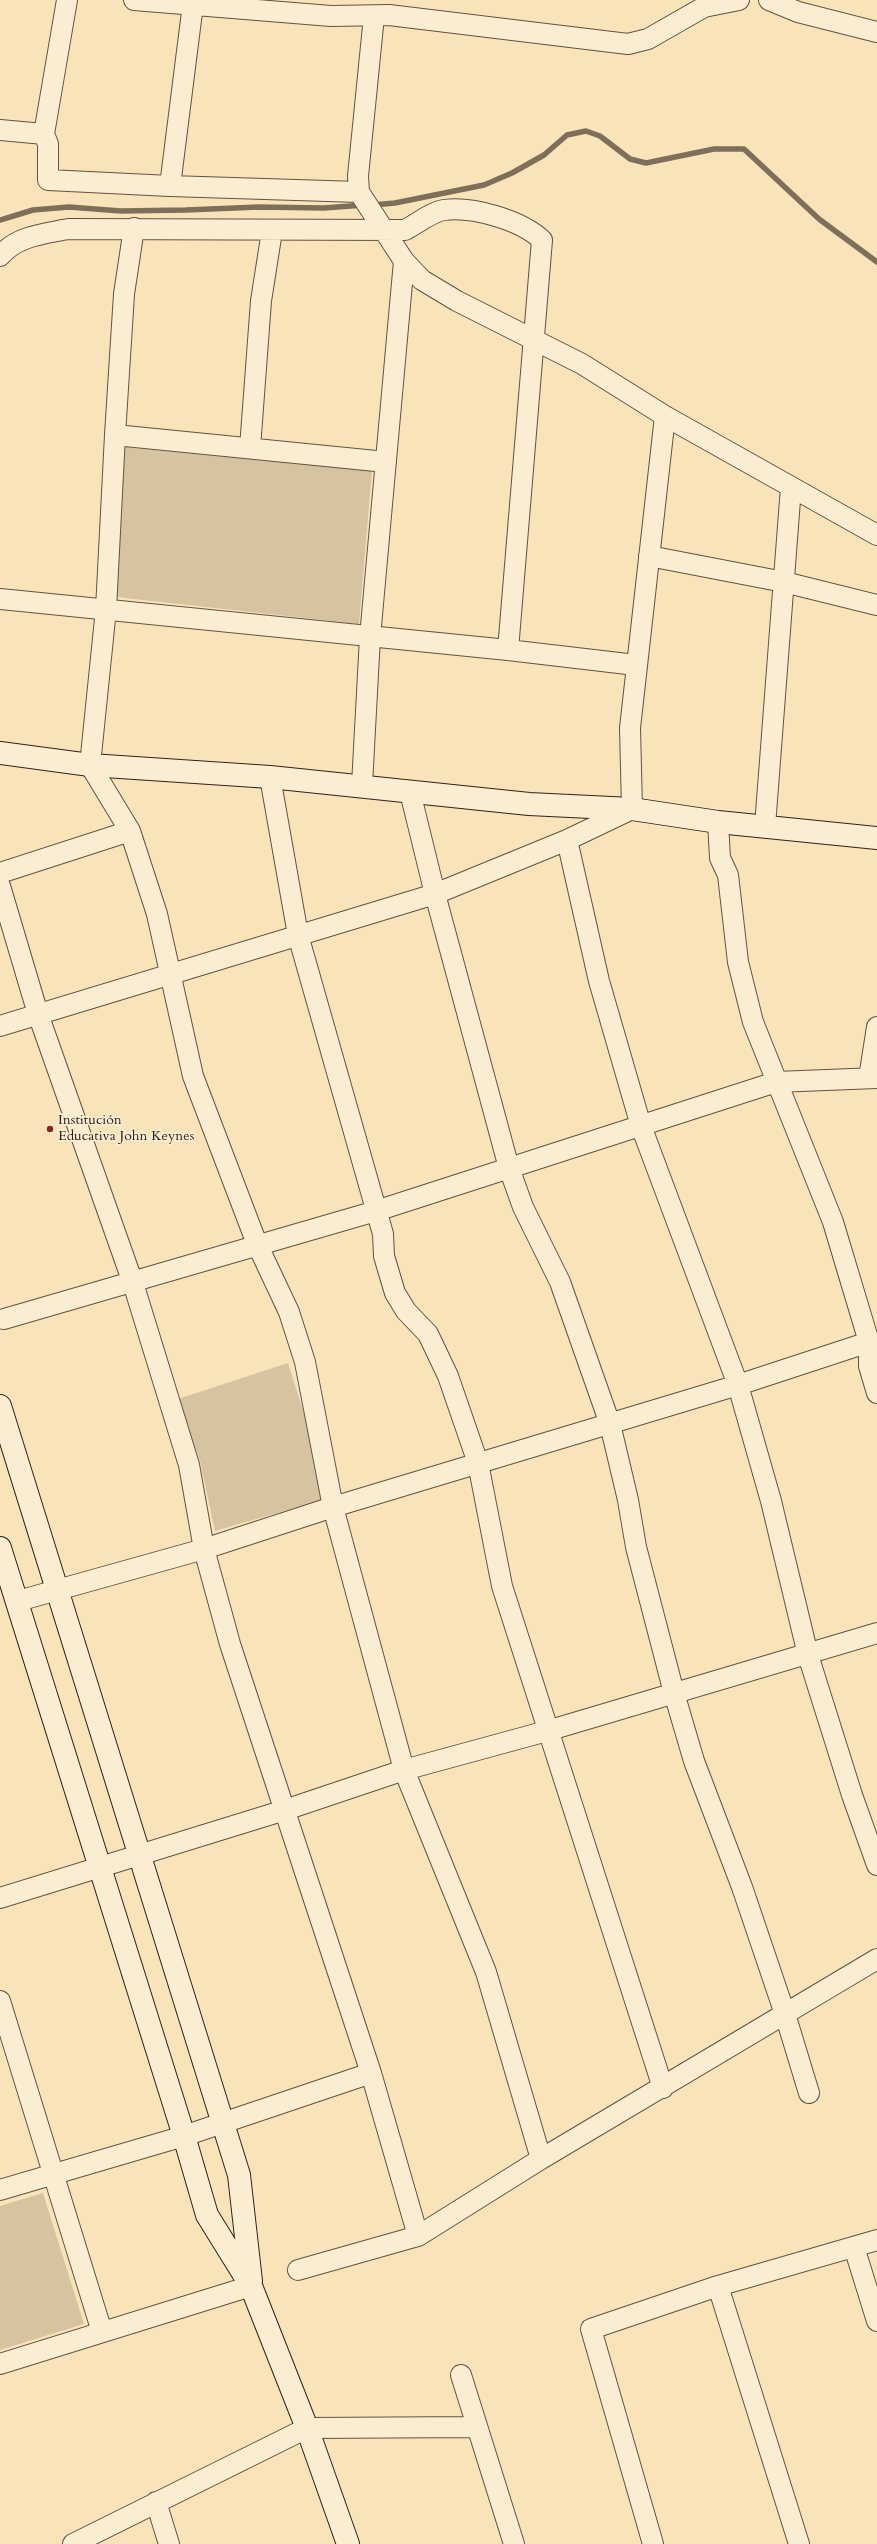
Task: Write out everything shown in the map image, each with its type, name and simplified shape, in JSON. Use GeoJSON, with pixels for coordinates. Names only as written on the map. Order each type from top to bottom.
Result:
{"type":"FeatureCollection","features":[{"type":"Feature","properties":{"kind":"street"},"geometry":{"type":"LineString","coordinates":[[67,0],[44,134],[48,144],[48,180],[170,186],[359,192]]}},
{"type":"Feature","properties":{"kind":"street"},"geometry":{"type":"LineString","coordinates":[[134,0],[332,16],[389,15],[628,44],[648,39],[704,7],[739,0]]}},
{"type":"Feature","properties":{"kind":"street"},"geometry":{"type":"LineString","coordinates":[[769,0],[798,12],[877,32]]}},
{"type":"Feature","properties":{"kind":"street"},"geometry":{"type":"LineString","coordinates":[[170,186],[193,4]]}},
{"type":"Feature","properties":{"kind":"street"},"geometry":{"type":"LineString","coordinates":[[374,16],[358,176],[359,192],[404,261],[422,280],[456,301],[582,364],[665,416],[877,534]]}},
{"type":"Feature","properties":{"kind":"street"},"geometry":{"type":"LineString","coordinates":[[0,130],[44,134]]}},
{"type":"Feature","properties":{"kind":"street"},"geometry":{"type":"LineString","coordinates":[[0,256],[8,247],[25,238],[68,229],[134,228],[272,231],[405,230],[443,210],[495,215],[533,231],[542,240],[508,650]]}},
{"type":"Feature","properties":{"kind":"street"},"geometry":{"type":"LineString","coordinates":[[134,228],[124,294],[106,609],[90,765],[130,831],[157,914],[192,1076],[257,1244],[289,1312],[305,1362],[333,1507],[404,1770],[486,1972],[541,2159]]}},
{"type":"Feature","properties":{"kind":"street"},"geometry":{"type":"LineString","coordinates":[[250,448],[261,302],[272,231]]}},
{"type":"Feature","properties":{"kind":"street"},"geometry":{"type":"LineString","coordinates":[[362,786],[370,637],[404,261]]}},
{"type":"Feature","properties":{"kind":"street"},"geometry":{"type":"LineString","coordinates":[[632,809],[630,728],[665,416]]}},
{"type":"Feature","properties":{"kind":"street"},"geometry":{"type":"LineString","coordinates":[[115,435],[386,462]]}},
{"type":"Feature","properties":{"kind":"street"},"geometry":{"type":"LineString","coordinates":[[765,826],[792,487]]}},
{"type":"Feature","properties":{"kind":"street"},"geometry":{"type":"LineString","coordinates":[[649,556],[784,582],[877,605]]}},
{"type":"Feature","properties":{"kind":"street"},"geometry":{"type":"LineString","coordinates":[[0,599],[508,650],[636,665]]}},
{"type":"Feature","properties":{"kind":"street"},"geometry":{"type":"LineString","coordinates":[[0,753],[90,765],[270,777],[529,804],[632,809],[718,822],[877,838]]}},
{"type":"Feature","properties":{"kind":"street"},"geometry":{"type":"LineString","coordinates":[[270,777],[298,935],[383,1234],[388,1273],[395,1293],[406,1311],[428,1334],[448,1376],[478,1463],[502,1586],[663,2088]]}},
{"type":"Feature","properties":{"kind":"street"},"geometry":{"type":"LineString","coordinates":[[410,792],[435,894],[509,1168],[523,1207],[560,1282],[610,1424],[628,1500],[636,1547],[674,1693],[694,1761],[742,1887],[785,2014],[809,2093]]}},
{"type":"Feature","properties":{"kind":"street"},"geometry":{"type":"LineString","coordinates":[[0,1026],[435,894],[567,840],[632,809]]}},
{"type":"Feature","properties":{"kind":"street"},"geometry":{"type":"LineString","coordinates":[[718,822],[720,858],[728,875],[738,962],[753,1022],[833,1222],[873,1342],[869,1366],[877,1393]]}},
{"type":"Feature","properties":{"kind":"street"},"geometry":{"type":"LineString","coordinates":[[0,873],[130,831]]}},
{"type":"Feature","properties":{"kind":"street"},"geometry":{"type":"LineString","coordinates":[[567,840],[599,981],[641,1126],[738,1385],[771,1502],[808,1655],[852,1795],[877,1865]]}},
{"type":"Feature","properties":{"kind":"street"},"geometry":{"type":"LineString","coordinates":[[0,886],[38,1014],[133,1283],[189,1464],[204,1549],[230,1644],[372,2073],[418,2236]]}},
{"type":"Feature","properties":{"kind":"street"},"geometry":{"type":"LineString","coordinates":[[4,1319],[133,1283],[257,1244],[376,1211],[776,1082],[873,1078],[877,1027]]}},
{"type":"Feature","properties":{"kind":"street"},"geometry":{"type":"LineString","coordinates":[[18,1601],[204,1549],[333,1507],[738,1385],[873,1342]]}},
{"type":"Feature","properties":{"kind":"street"},"geometry":{"type":"LineString","coordinates":[[0,1406],[239,2175],[251,2286]]}},
{"type":"Feature","properties":{"kind":"street"},"geometry":{"type":"LineString","coordinates":[[0,1548],[18,1601],[184,2136],[207,2215],[251,2286],[307,2428],[348,2544]]}},
{"type":"Feature","properties":{"kind":"street"},"geometry":{"type":"LineString","coordinates":[[0,1898],[285,1810],[404,1770],[548,1731],[808,1655],[877,1633]]}},
{"type":"Feature","properties":{"kind":"street"},"geometry":{"type":"LineString","coordinates":[[298,2270],[418,2236],[541,2159],[663,2088],[877,1959]]}},
{"type":"Feature","properties":{"kind":"street"},"geometry":{"type":"LineString","coordinates":[[0,2001],[102,2332]]}},
{"type":"Feature","properties":{"kind":"street"},"geometry":{"type":"LineString","coordinates":[[0,2190],[184,2136],[223,2121],[372,2073]]}},
{"type":"Feature","properties":{"kind":"street"},"geometry":{"type":"LineString","coordinates":[[653,2544],[591,2329],[718,2286],[877,2240]]}},
{"type":"Feature","properties":{"kind":"street"},"geometry":{"type":"LineString","coordinates":[[854,2247],[877,2321]]}},
{"type":"Feature","properties":{"kind":"street"},"geometry":{"type":"LineString","coordinates":[[0,2364],[251,2286]]}},
{"type":"Feature","properties":{"kind":"street"},"geometry":{"type":"LineString","coordinates":[[718,2286],[799,2544]]}},
{"type":"Feature","properties":{"kind":"street"},"geometry":{"type":"LineString","coordinates":[[461,2375],[514,2544]]}},
{"type":"Feature","properties":{"kind":"street"},"geometry":{"type":"LineString","coordinates":[[73,2544],[307,2428],[477,2427]]}},
{"type":"Feature","properties":{"kind":"street"},"geometry":{"type":"LineString","coordinates":[[156,2502],[169,2544]]}},
{"type":"Feature","properties":{"kind":"shaded area"},"geometry":{"type":"Polygon","coordinates":[[[124,447],[372,471],[359,624],[116,597],[124,447]]]}},
{"type":"Feature","properties":{"kind":"shaded area"},"geometry":{"type":"Polygon","coordinates":[[[288,1363],[307,1423],[325,1499],[215,1531],[200,1461],[178,1399],[288,1363]]]}},
{"type":"Feature","properties":{"kind":"shaded area"},"geometry":{"type":"Polygon","coordinates":[[[43,2193],[84,2324],[0,2350],[0,2206],[43,2193]]]}},
{"type":"Feature","properties":{"kind":"waterway"},"geometry":{"type":"LineString","coordinates":[[372,205],[395,203],[484,185],[512,173],[544,155],[567,135],[586,131],[600,136],[630,159],[646,163],[714,149],[744,149],[819,219],[877,262]]}},
{"type":"Feature","properties":{"kind":"waterway"},"geometry":{"type":"LineString","coordinates":[[0,220],[33,210],[69,207],[121,211],[259,207],[324,208],[364,205]]}},
{"type":"Feature","properties":{"kind":"place","name":"Institución Educativa John Keynes"},"geometry":{"type":"Point","coordinates":[50,1129]}}]}
